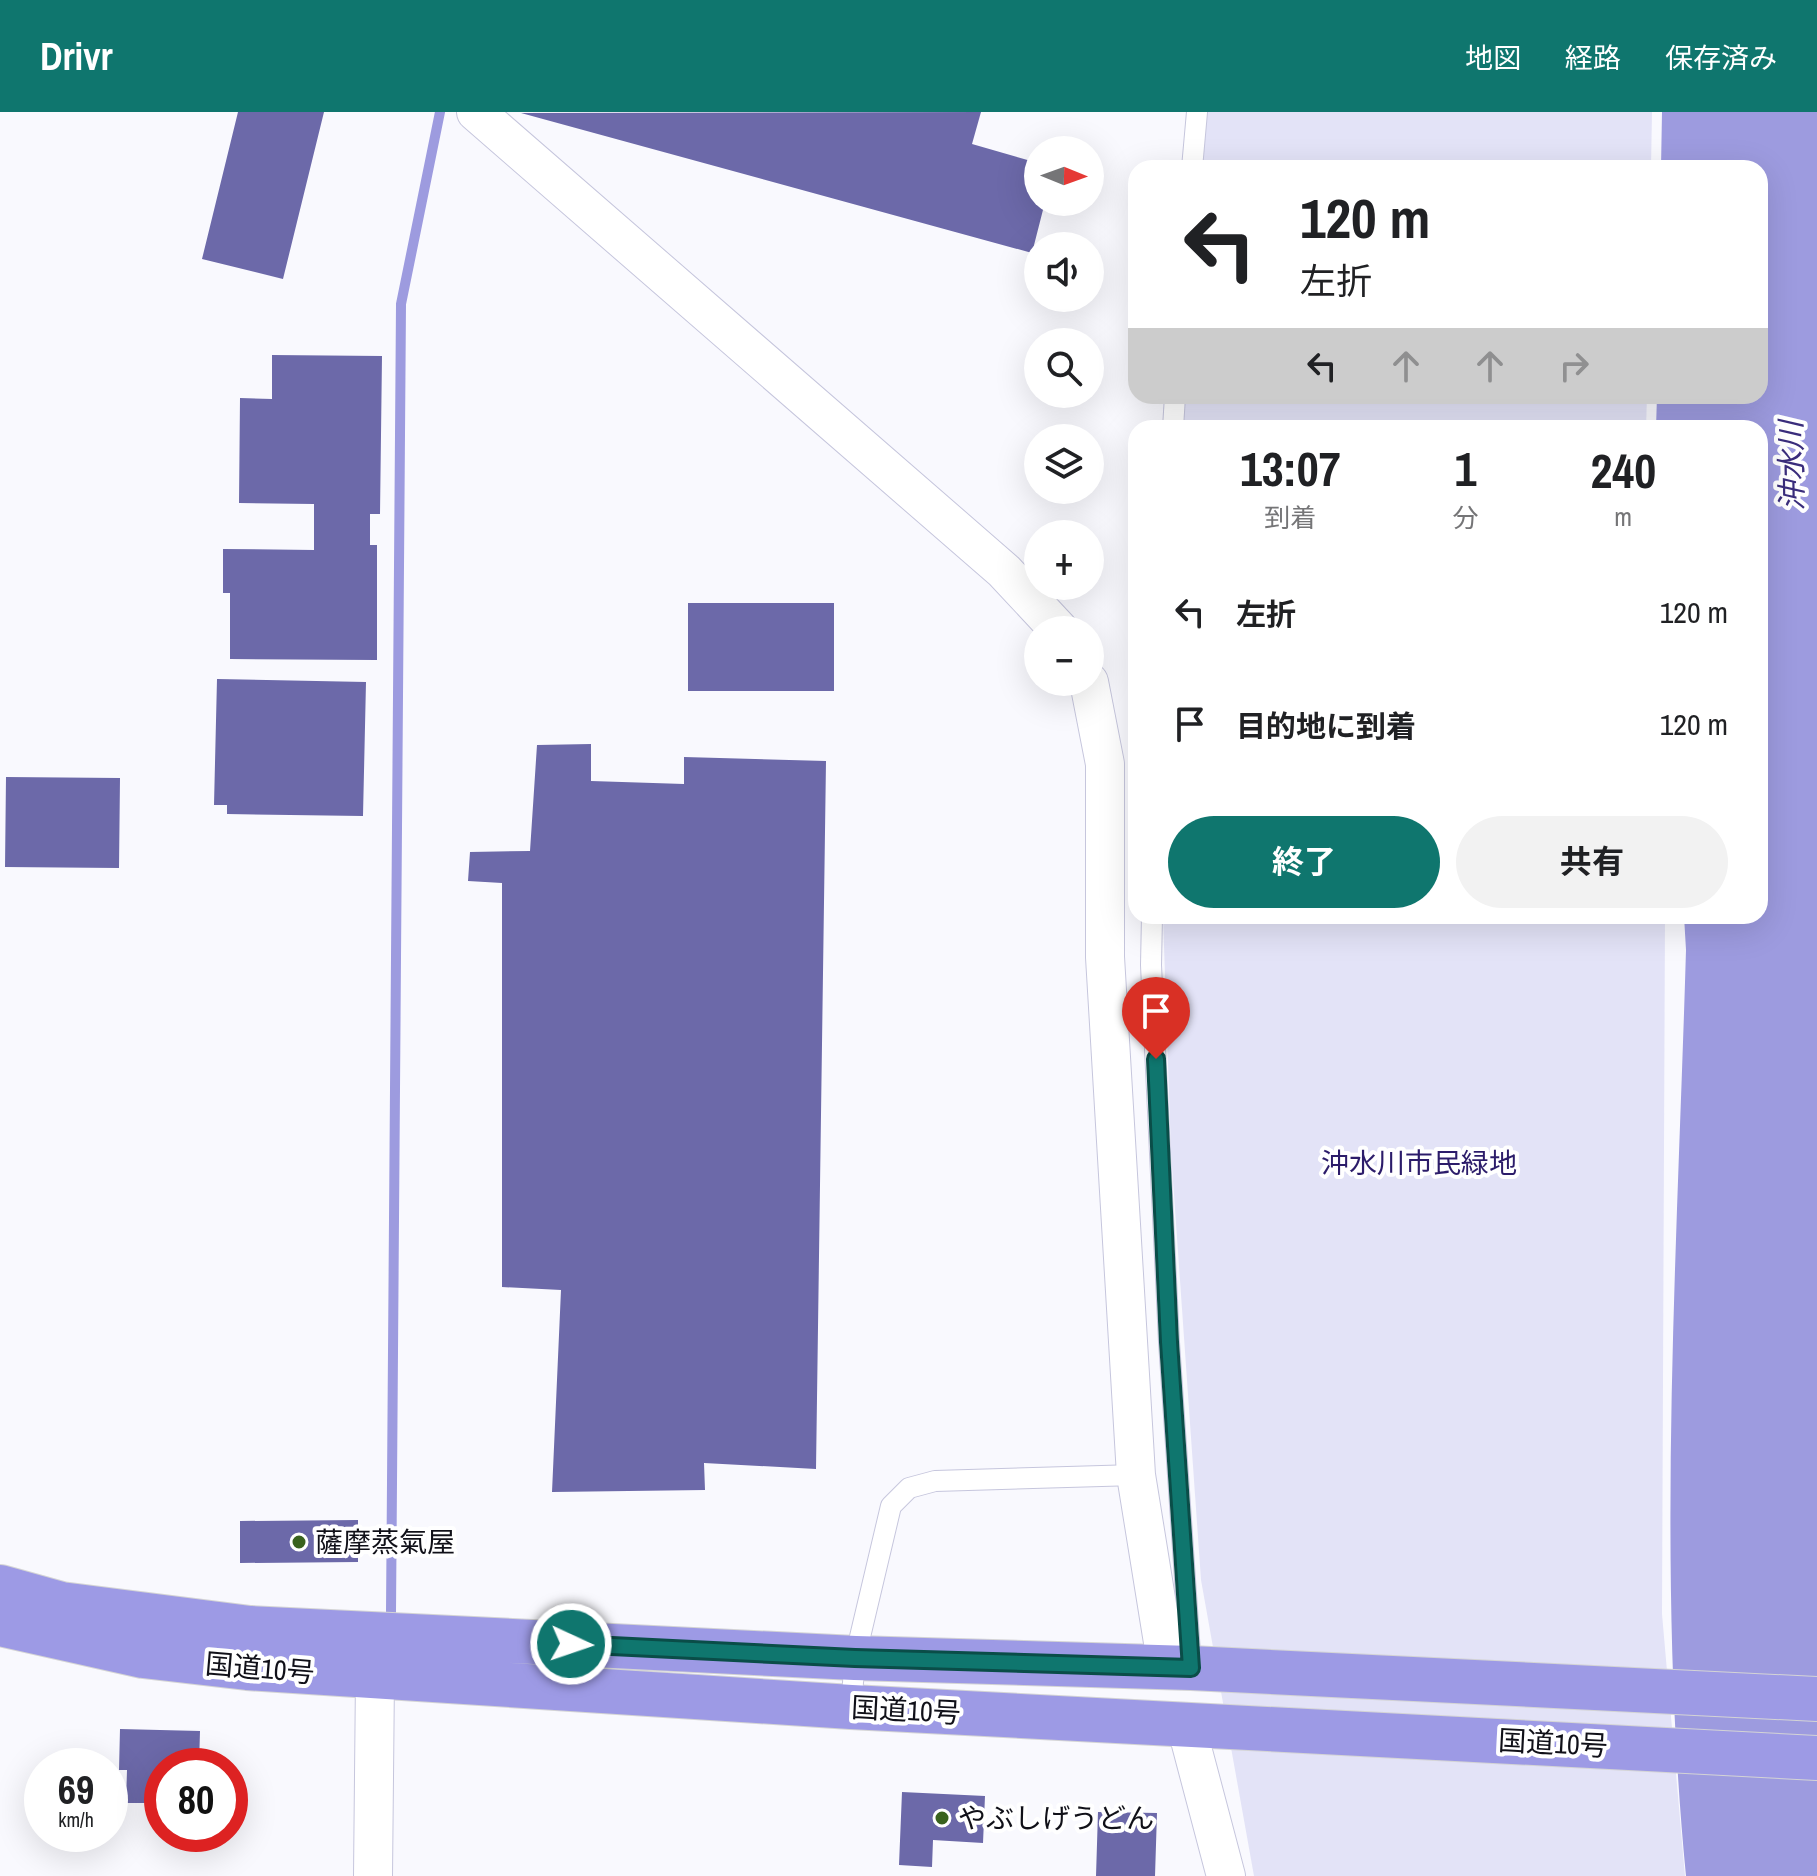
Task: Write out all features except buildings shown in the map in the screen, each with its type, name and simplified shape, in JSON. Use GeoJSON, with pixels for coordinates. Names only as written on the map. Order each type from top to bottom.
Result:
{"type":"FeatureCollection","features":[{"type":"Feature","properties":{"kind":"highway","name":"国道10号"},"geometry":{"type":"LineString","coordinates":[[0,1587],[61,1604],[250,1628],[855,1658],[1195,1669],[1817,1699]]}},
{"type":"Feature","properties":{"kind":"highway","name":"国道10号"},"geometry":{"type":"LineString","coordinates":[[0,1624],[143,1656],[375,1677],[851,1707],[1817,1758]]}},
{"type":"Feature","properties":{"kind":"street"},"geometry":{"type":"LineString","coordinates":[[476,112],[1004,571],[1046,616]]}},
{"type":"Feature","properties":{"kind":"street"},"geometry":{"type":"LineString","coordinates":[[1092,696],[1105,764],[1105,957],[1136,1475],[1195,1669]]}},
{"type":"Feature","properties":{"kind":"street"},"geometry":{"type":"LineString","coordinates":[[373,1876],[375,1677]]}},
{"type":"Feature","properties":{"kind":"street"},"geometry":{"type":"LineString","coordinates":[[1207,1725],[1226,1876]]}},
{"type":"Feature","properties":{"kind":"lane"},"geometry":{"type":"LineString","coordinates":[[1193,160],[1197,112]]}},
{"type":"Feature","properties":{"kind":"lane"},"geometry":{"type":"LineString","coordinates":[[1152,924],[1151,965],[1169,1342],[1195,1669]]}},
{"type":"Feature","properties":{"kind":"lane"},"geometry":{"type":"LineString","coordinates":[[851,1707],[855,1658],[891,1506],[909,1488],[935,1481],[1136,1475]]}},
{"type":"Feature","properties":{"kind":"green space"},"geometry":{"type":"Polygon","coordinates":[[[1207,112],[1652,112],[1651,160],[1203,160],[1207,112]]]}},
{"type":"Feature","properties":{"kind":"green space"},"geometry":{"type":"Polygon","coordinates":[[[1184,404],[1647,404],[1646,420],[1184,420],[1184,404]]]}},
{"type":"Feature","properties":{"kind":"green space","name":"沖水川市民緑地"},"geometry":{"type":"Polygon","coordinates":[[[1163,924],[1665,924],[1662,1614],[1685,1876],[1254,1876],[1201,1580],[1171,1152],[1163,924]]]}},
{"type":"Feature","properties":{"kind":"water","name":"沖水川"},"geometry":{"type":"Polygon","coordinates":[[[1662,112],[1817,112],[1817,1876],[1686,1876],[1677,1760],[1670,1529],[1684,924],[1768,924],[1768,420],[1656,420],[1657,404],[1768,404],[1768,160],[1661,160],[1662,112]]]}},
{"type":"Feature","properties":{"kind":"waterway"},"geometry":{"type":"LineString","coordinates":[[391,1613],[401,304],[440,112]]}},
{"type":"Feature","properties":{"kind":"place","name":"薩摩蒸氣屋"},"geometry":{"type":"Point","coordinates":[299,1542]}},
{"type":"Feature","properties":{"kind":"place","name":"やぶしげうどん"},"geometry":{"type":"Point","coordinates":[942,1818]}},
{"type":"Feature","properties":{"kind":"route"},"geometry":{"type":"LineString","coordinates":[[571,1644],[855,1658],[1191,1668],[1169,1342],[1156,1059]]}}]}
